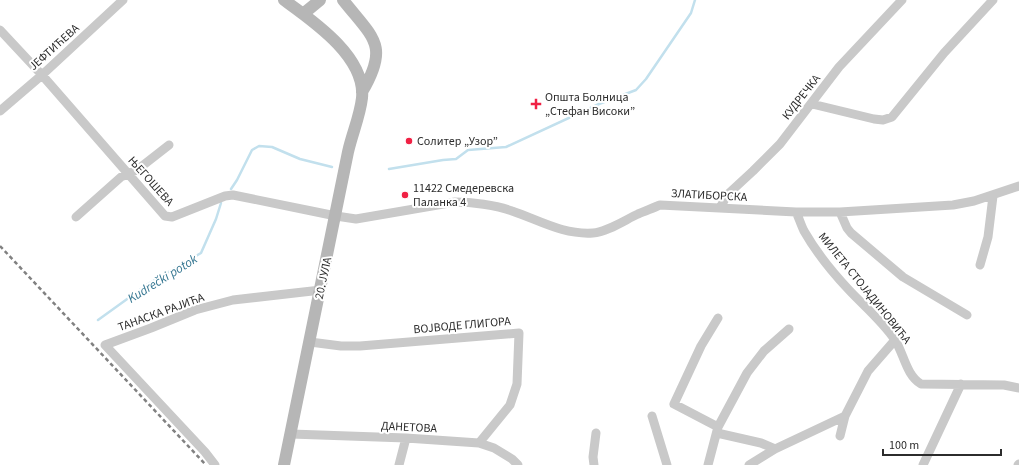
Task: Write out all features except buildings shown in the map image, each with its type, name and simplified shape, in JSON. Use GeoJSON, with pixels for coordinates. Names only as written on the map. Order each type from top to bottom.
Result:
{"type":"FeatureCollection","features":[{"type":"Feature","properties":{"kind":"main road"},"geometry":{"type":"LineString","coordinates":[[284,0],[321,28],[345,53],[358,74],[362,92]]}},
{"type":"Feature","properties":{"kind":"main road"},"geometry":{"type":"LineString","coordinates":[[303,14],[320,0]]}},
{"type":"Feature","properties":{"kind":"main road"},"geometry":{"type":"LineString","coordinates":[[343,0],[370,34],[376,46],[373,71],[362,92]]}},
{"type":"Feature","properties":{"kind":"main road","name":"20. ЈУЛА"},"geometry":{"type":"LineString","coordinates":[[284,465],[349,148],[362,92]]}},
{"type":"Feature","properties":{"kind":"street","name":"ЈЕФТИЋЕВА"},"geometry":{"type":"LineString","coordinates":[[0,111],[124,0]]}},
{"type":"Feature","properties":{"kind":"street","name":"КУДРЕЧКА"},"geometry":{"type":"LineString","coordinates":[[720,208],[727,195],[780,144],[839,68],[902,0]]}},
{"type":"Feature","properties":{"kind":"street"},"geometry":{"type":"LineString","coordinates":[[812,104],[874,120],[883,120],[892,117],[944,53],[994,0]]}},
{"type":"Feature","properties":{"kind":"street","name":"ЊЕГОШЕВА"},"geometry":{"type":"LineString","coordinates":[[0,30],[42,75],[165,216],[172,217],[233,194],[336,216]]}},
{"type":"Feature","properties":{"kind":"street"},"geometry":{"type":"LineString","coordinates":[[76,217],[121,177],[137,170],[169,145]]}},
{"type":"Feature","properties":{"kind":"street","name":"ЗЛАТИБОРСКА"},"geometry":{"type":"LineString","coordinates":[[336,216],[356,219],[455,202],[467,202],[511,210],[557,229],[570,232],[594,233],[611,228],[640,213],[660,205],[796,212],[840,212],[953,205],[993,196],[1019,186]]}},
{"type":"Feature","properties":{"kind":"street"},"geometry":{"type":"LineString","coordinates":[[980,265],[988,237],[993,196]]}},
{"type":"Feature","properties":{"kind":"street","name":"МИЛЕТА СТОЈАДИНОВИЋА"},"geometry":{"type":"LineString","coordinates":[[796,212],[804,232],[822,258],[895,340],[914,380],[921,384],[961,384]]}},
{"type":"Feature","properties":{"kind":"street"},"geometry":{"type":"LineString","coordinates":[[840,212],[847,228],[851,233],[903,277],[967,315]]}},
{"type":"Feature","properties":{"kind":"street","name":"ТАНАСКА РАЈИЋА"},"geometry":{"type":"LineString","coordinates":[[215,465],[205,452],[104,345],[196,310],[232,300],[321,290]]}},
{"type":"Feature","properties":{"kind":"street"},"geometry":{"type":"LineString","coordinates":[[718,318],[701,346],[674,404],[717,430],[761,443],[775,449]]}},
{"type":"Feature","properties":{"kind":"street"},"geometry":{"type":"LineString","coordinates":[[708,465],[717,430],[747,374],[764,351],[789,329]]}},
{"type":"Feature","properties":{"kind":"street","name":"ВОЈВОДЕ ГЛИГОРА"},"geometry":{"type":"LineString","coordinates":[[310,342],[356,346],[519,333],[516,384],[510,405],[479,443]]}},
{"type":"Feature","properties":{"kind":"street"},"geometry":{"type":"LineString","coordinates":[[840,436],[845,416],[868,371],[895,340]]}},
{"type":"Feature","properties":{"kind":"street"},"geometry":{"type":"LineString","coordinates":[[923,465],[961,384],[1004,385],[1019,388]]}},
{"type":"Feature","properties":{"kind":"street"},"geometry":{"type":"LineString","coordinates":[[652,416],[667,465]]}},
{"type":"Feature","properties":{"kind":"street"},"geometry":{"type":"LineString","coordinates":[[749,465],[775,449],[845,416]]}},
{"type":"Feature","properties":{"kind":"street"},"geometry":{"type":"LineString","coordinates":[[594,465],[593,457],[596,433]]}},
{"type":"Feature","properties":{"kind":"street","name":"ДАНЕТОВА"},"geometry":{"type":"LineString","coordinates":[[291,434],[406,438],[479,443],[494,448],[512,459],[518,465]]}},
{"type":"Feature","properties":{"kind":"street"},"geometry":{"type":"LineString","coordinates":[[399,465],[406,438]]}},
{"type":"Feature","properties":{"kind":"waterway","name":"Kudrečki potok"},"geometry":{"type":"LineString","coordinates":[[389,169],[456,159],[468,150],[506,147],[599,104],[636,90],[646,79],[691,13],[695,0]]}},
{"type":"Feature","properties":{"kind":"waterway","name":"Kudrečki potok"},"geometry":{"type":"LineString","coordinates":[[231,189],[252,150],[259,146],[272,147],[300,159],[332,167]]}},
{"type":"Feature","properties":{"kind":"waterway","name":"Kudrečki potok"},"geometry":{"type":"LineString","coordinates":[[98,320],[148,284],[201,253],[216,219],[221,203]]}},
{"type":"Feature","properties":{"kind":"railway"},"geometry":{"type":"LineString","coordinates":[[0,246],[206,465]]}},
{"type":"Feature","properties":{"kind":"place","name":"Општа Болница „Стефан Високи”"},"geometry":{"type":"Point","coordinates":[536,104]}},
{"type":"Feature","properties":{"kind":"place","name":"Солитер „Узор”"},"geometry":{"type":"Point","coordinates":[409,141]}},
{"type":"Feature","properties":{"kind":"place","name":"11422 Смедеревска Паланка 4"},"geometry":{"type":"Point","coordinates":[405,195]}}]}
